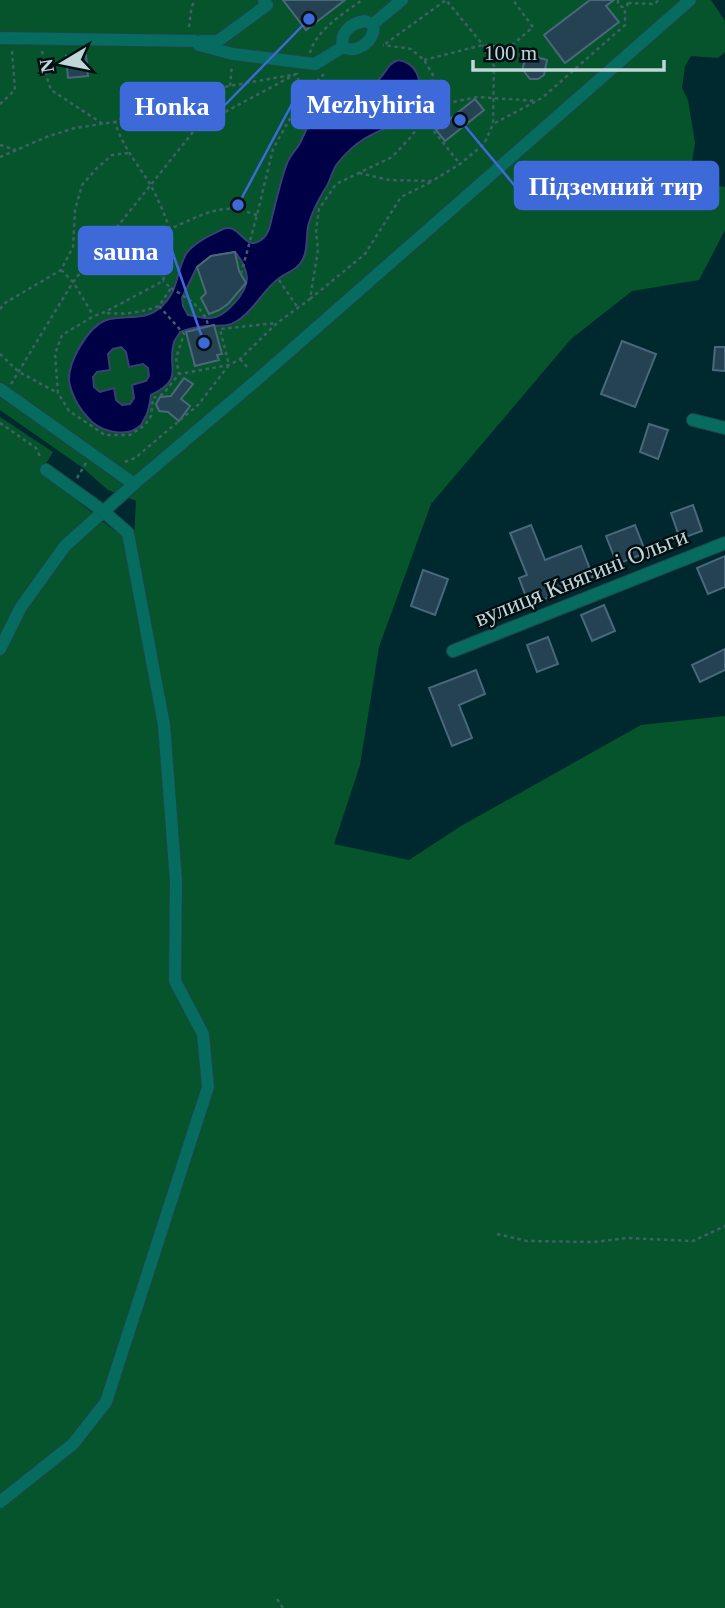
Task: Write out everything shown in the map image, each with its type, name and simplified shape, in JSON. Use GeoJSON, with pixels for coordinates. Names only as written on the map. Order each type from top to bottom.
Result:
{"type":"FeatureCollection","features":[{"type":"Feature","properties":{"kind":"street"},"geometry":{"type":"LineString","coordinates":[[6,37],[218,41],[267,5],[264,0]]}},
{"type":"Feature","properties":{"kind":"street"},"geometry":{"type":"LineString","coordinates":[[373,24],[402,0]]}},
{"type":"Feature","properties":{"kind":"street"},"geometry":{"type":"LineString","coordinates":[[0,649],[21,607],[65,546],[690,0]]}},
{"type":"Feature","properties":{"kind":"street"},"geometry":{"type":"LineString","coordinates":[[358,22],[373,24],[372,38],[356,50],[343,47],[343,33],[358,22]]}},
{"type":"Feature","properties":{"kind":"street"},"geometry":{"type":"LineString","coordinates":[[191,41],[200,46],[233,54],[315,64],[343,47]]}},
{"type":"Feature","properties":{"kind":"street"},"geometry":{"type":"LineString","coordinates":[[3,391],[134,484]]}},
{"type":"Feature","properties":{"kind":"street"},"geometry":{"type":"LineString","coordinates":[[693,420],[725,428]]}},
{"type":"Feature","properties":{"kind":"street"},"geometry":{"type":"LineString","coordinates":[[0,1502],[73,1444],[106,1402],[208,1087],[203,1034],[175,981],[176,881],[164,725],[128,533],[103,511],[46,470]]}},
{"type":"Feature","properties":{"kind":"street","name":"вулиця Княгині Ольги"},"geometry":{"type":"LineString","coordinates":[[453,651],[725,543]]}},
{"type":"Feature","properties":{"kind":"path"},"geometry":{"type":"LineString","coordinates":[[191,41],[191,11],[194,0]]}},
{"type":"Feature","properties":{"kind":"path"},"geometry":{"type":"LineString","coordinates":[[308,63],[312,45],[319,36],[362,0]]}},
{"type":"Feature","properties":{"kind":"path"},"geometry":{"type":"LineString","coordinates":[[115,122],[128,153],[151,186],[170,229],[169,253],[163,281],[62,335],[55,354],[58,393],[69,411],[105,435],[130,435],[145,425],[151,416],[153,398],[163,394],[179,374],[229,365],[240,359],[276,323],[365,254],[401,197],[460,164],[484,144],[493,124],[494,66],[483,45],[446,0],[383,46]]}},
{"type":"Feature","properties":{"kind":"path"},"geometry":{"type":"LineString","coordinates":[[509,48],[533,27],[513,0]]}},
{"type":"Feature","properties":{"kind":"path"},"geometry":{"type":"LineString","coordinates":[[618,0],[619,6],[625,7]]}},
{"type":"Feature","properties":{"kind":"path"},"geometry":{"type":"LineString","coordinates":[[493,124],[538,101],[625,24],[625,7],[628,1],[654,5],[659,0]]}},
{"type":"Feature","properties":{"kind":"path"},"geometry":{"type":"LineString","coordinates":[[0,104],[15,90],[6,37]]}},
{"type":"Feature","properties":{"kind":"path"},"geometry":{"type":"LineString","coordinates":[[40,39],[51,90],[103,124]]}},
{"type":"Feature","properties":{"kind":"path"},"geometry":{"type":"LineString","coordinates":[[424,60],[483,45],[509,48],[518,59]]}},
{"type":"Feature","properties":{"kind":"path"},"geometry":{"type":"LineString","coordinates":[[310,299],[318,250],[316,231],[319,209],[336,184],[392,157],[428,111],[433,75],[424,60],[411,49],[383,46],[375,48]]}},
{"type":"Feature","properties":{"kind":"path"},"geometry":{"type":"LineString","coordinates":[[230,86],[233,54]]}},
{"type":"Feature","properties":{"kind":"path"},"geometry":{"type":"LineString","coordinates":[[241,274],[273,149],[302,97],[327,70]]}},
{"type":"Feature","properties":{"kind":"path"},"geometry":{"type":"LineString","coordinates":[[0,157],[75,128],[115,122],[156,99],[297,74]]}},
{"type":"Feature","properties":{"kind":"path"},"geometry":{"type":"LineString","coordinates":[[297,74],[302,97]]}},
{"type":"Feature","properties":{"kind":"path"},"geometry":{"type":"LineString","coordinates":[[3,391],[19,372],[73,282],[197,127],[297,74]]}},
{"type":"Feature","properties":{"kind":"path"},"geometry":{"type":"LineString","coordinates":[[428,111],[477,97],[538,101]]}},
{"type":"Feature","properties":{"kind":"path"},"geometry":{"type":"LineString","coordinates":[[424,119],[460,164]]}},
{"type":"Feature","properties":{"kind":"path"},"geometry":{"type":"LineString","coordinates":[[0,145],[16,150]]}},
{"type":"Feature","properties":{"kind":"path"},"geometry":{"type":"LineString","coordinates":[[0,309],[5,303],[61,270],[74,247],[75,210],[82,185],[112,155],[128,153]]}},
{"type":"Feature","properties":{"kind":"path"},"geometry":{"type":"LineString","coordinates":[[359,173],[389,180],[432,181]]}},
{"type":"Feature","properties":{"kind":"path"},"geometry":{"type":"LineString","coordinates":[[170,229],[218,210],[235,209],[257,215]]}},
{"type":"Feature","properties":{"kind":"path"},"geometry":{"type":"LineString","coordinates":[[61,270],[73,282],[94,316]]}},
{"type":"Feature","properties":{"kind":"path"},"geometry":{"type":"LineString","coordinates":[[279,280],[298,308]]}},
{"type":"Feature","properties":{"kind":"path"},"geometry":{"type":"LineString","coordinates":[[163,281],[206,315],[208,325]]}},
{"type":"Feature","properties":{"kind":"path"},"geometry":{"type":"LineString","coordinates":[[105,312],[133,313],[159,306],[170,288]]}},
{"type":"Feature","properties":{"kind":"path"},"geometry":{"type":"LineString","coordinates":[[159,306],[184,334],[176,358],[179,374]]}},
{"type":"Feature","properties":{"kind":"path"},"geometry":{"type":"LineString","coordinates":[[229,365],[220,329],[276,323]]}},
{"type":"Feature","properties":{"kind":"path"},"geometry":{"type":"LineString","coordinates":[[0,354],[19,372],[58,393]]}},
{"type":"Feature","properties":{"kind":"path"},"geometry":{"type":"LineString","coordinates":[[111,468],[135,458],[178,423],[198,405],[229,365]]}},
{"type":"Feature","properties":{"kind":"path"},"geometry":{"type":"LineString","coordinates":[[0,423],[36,448],[46,470]]}},
{"type":"Feature","properties":{"kind":"path"},"geometry":{"type":"LineString","coordinates":[[70,488],[92,454]]}},
{"type":"Feature","properties":{"kind":"path"},"geometry":{"type":"LineString","coordinates":[[497,1234],[527,1241],[594,1242],[627,1238],[693,1241],[725,1226]]}},
{"type":"Feature","properties":{"kind":"path"},"geometry":{"type":"LineString","coordinates":[[277,1599],[283,1608]]}},
{"type":"Feature","properties":{"kind":"green space"},"geometry":{"type":"Polygon","coordinates":[[[0,0],[711,0],[725,21],[725,52],[718,58],[691,56],[685,66],[682,88],[688,100],[695,143],[689,181],[725,187],[725,230],[699,280],[632,291],[571,339],[431,504],[379,647],[360,765],[334,844],[409,860],[461,826],[641,725],[725,716],[725,1608],[0,1608],[0,417],[53,452],[41,472],[115,531],[134,539],[136,501],[108,490],[83,468],[0,410],[0,0]]]}},
{"type":"Feature","properties":{"kind":"shaded area"},"geometry":{"type":"Polygon","coordinates":[[[395,61],[410,65],[419,79],[419,91],[413,106],[402,119],[360,141],[337,164],[311,216],[306,251],[301,263],[273,284],[243,317],[233,323],[180,332],[172,351],[172,378],[162,389],[151,395],[146,416],[136,429],[116,432],[103,429],[92,422],[78,404],[69,381],[72,364],[86,337],[106,320],[142,316],[162,306],[172,294],[186,254],[206,237],[227,228],[238,232],[250,243],[264,238],[270,226],[288,161],[316,113],[325,102],[343,89],[357,84],[375,83],[395,61]],[[235,252],[211,256],[197,267],[182,298],[188,315],[217,317],[240,297],[247,278],[243,264],[235,252]],[[121,347],[108,354],[110,370],[97,372],[93,377],[94,387],[100,392],[114,388],[116,400],[122,405],[130,404],[134,398],[132,385],[146,381],[149,376],[148,368],[143,364],[129,367],[126,352],[121,347]]]}},
{"type":"Feature","properties":{"kind":"building"},"geometry":{"type":"Polygon","coordinates":[[[283,0],[345,0],[306,30],[283,0]]]}},
{"type":"Feature","properties":{"kind":"building"},"geometry":{"type":"Polygon","coordinates":[[[590,0],[614,0],[606,6],[619,22],[565,63],[544,35],[590,0]]]}},
{"type":"Feature","properties":{"kind":"building"},"geometry":{"type":"Polygon","coordinates":[[[86,55],[88,76],[68,78],[66,56],[86,55]]]}},
{"type":"Feature","properties":{"kind":"building"},"geometry":{"type":"Polygon","coordinates":[[[533,56],[547,60],[544,75],[538,79],[530,79],[523,70],[526,59],[533,56]]]}},
{"type":"Feature","properties":{"kind":"building"},"geometry":{"type":"Polygon","coordinates":[[[475,99],[484,110],[445,141],[436,130],[475,99]]]}},
{"type":"Feature","properties":{"kind":"building"},"geometry":{"type":"Polygon","coordinates":[[[235,252],[239,271],[246,283],[228,304],[209,314],[201,298],[206,293],[197,267],[211,256],[235,252]]]}},
{"type":"Feature","properties":{"kind":"building"},"geometry":{"type":"Polygon","coordinates":[[[214,325],[222,354],[217,355],[219,360],[195,366],[186,332],[214,325]]]}},
{"type":"Feature","properties":{"kind":"building"},"geometry":{"type":"Polygon","coordinates":[[[622,341],[656,354],[635,407],[601,394],[622,341]]]}},
{"type":"Feature","properties":{"kind":"building"},"geometry":{"type":"Polygon","coordinates":[[[715,347],[725,347],[725,371],[713,370],[715,347]]]}},
{"type":"Feature","properties":{"kind":"building"},"geometry":{"type":"Polygon","coordinates":[[[184,378],[193,384],[181,399],[190,406],[179,421],[168,412],[159,411],[156,404],[160,397],[171,396],[184,378]]]}},
{"type":"Feature","properties":{"kind":"building"},"geometry":{"type":"Polygon","coordinates":[[[649,424],[668,430],[658,459],[640,452],[649,424]]]}},
{"type":"Feature","properties":{"kind":"building"},"geometry":{"type":"Polygon","coordinates":[[[693,505],[702,531],[680,539],[671,513],[693,505]]]}},
{"type":"Feature","properties":{"kind":"building"},"geometry":{"type":"Polygon","coordinates":[[[531,525],[545,560],[581,546],[593,577],[529,605],[519,578],[527,575],[510,533],[531,525]]]}},
{"type":"Feature","properties":{"kind":"building"},"geometry":{"type":"Polygon","coordinates":[[[635,525],[646,553],[617,564],[606,536],[635,525]]]}},
{"type":"Feature","properties":{"kind":"building"},"geometry":{"type":"Polygon","coordinates":[[[725,556],[725,587],[708,594],[697,568],[725,556]]]}},
{"type":"Feature","properties":{"kind":"building"},"geometry":{"type":"Polygon","coordinates":[[[423,570],[448,579],[435,615],[411,606],[423,570]]]}},
{"type":"Feature","properties":{"kind":"building"},"geometry":{"type":"Polygon","coordinates":[[[604,605],[615,631],[592,641],[581,615],[604,605]]]}},
{"type":"Feature","properties":{"kind":"building"},"geometry":{"type":"Polygon","coordinates":[[[548,637],[558,664],[537,672],[527,645],[548,637]]]}},
{"type":"Feature","properties":{"kind":"building"},"geometry":{"type":"Polygon","coordinates":[[[725,649],[725,670],[700,682],[692,665],[725,649]]]}},
{"type":"Feature","properties":{"kind":"building"},"geometry":{"type":"Polygon","coordinates":[[[476,670],[485,694],[459,705],[472,738],[452,746],[429,688],[476,670]]]}},
{"type":"Feature","properties":{"kind":"place","name":"Honka"},"geometry":{"type":"Point","coordinates":[309,19]}},
{"type":"Feature","properties":{"kind":"place","name":"Підземний тир"},"geometry":{"type":"Point","coordinates":[460,120]}},
{"type":"Feature","properties":{"kind":"place","name":"Mezhyhiria"},"geometry":{"type":"Point","coordinates":[238,205]}},
{"type":"Feature","properties":{"kind":"place","name":"sauna"},"geometry":{"type":"Point","coordinates":[204,343]}}]}
